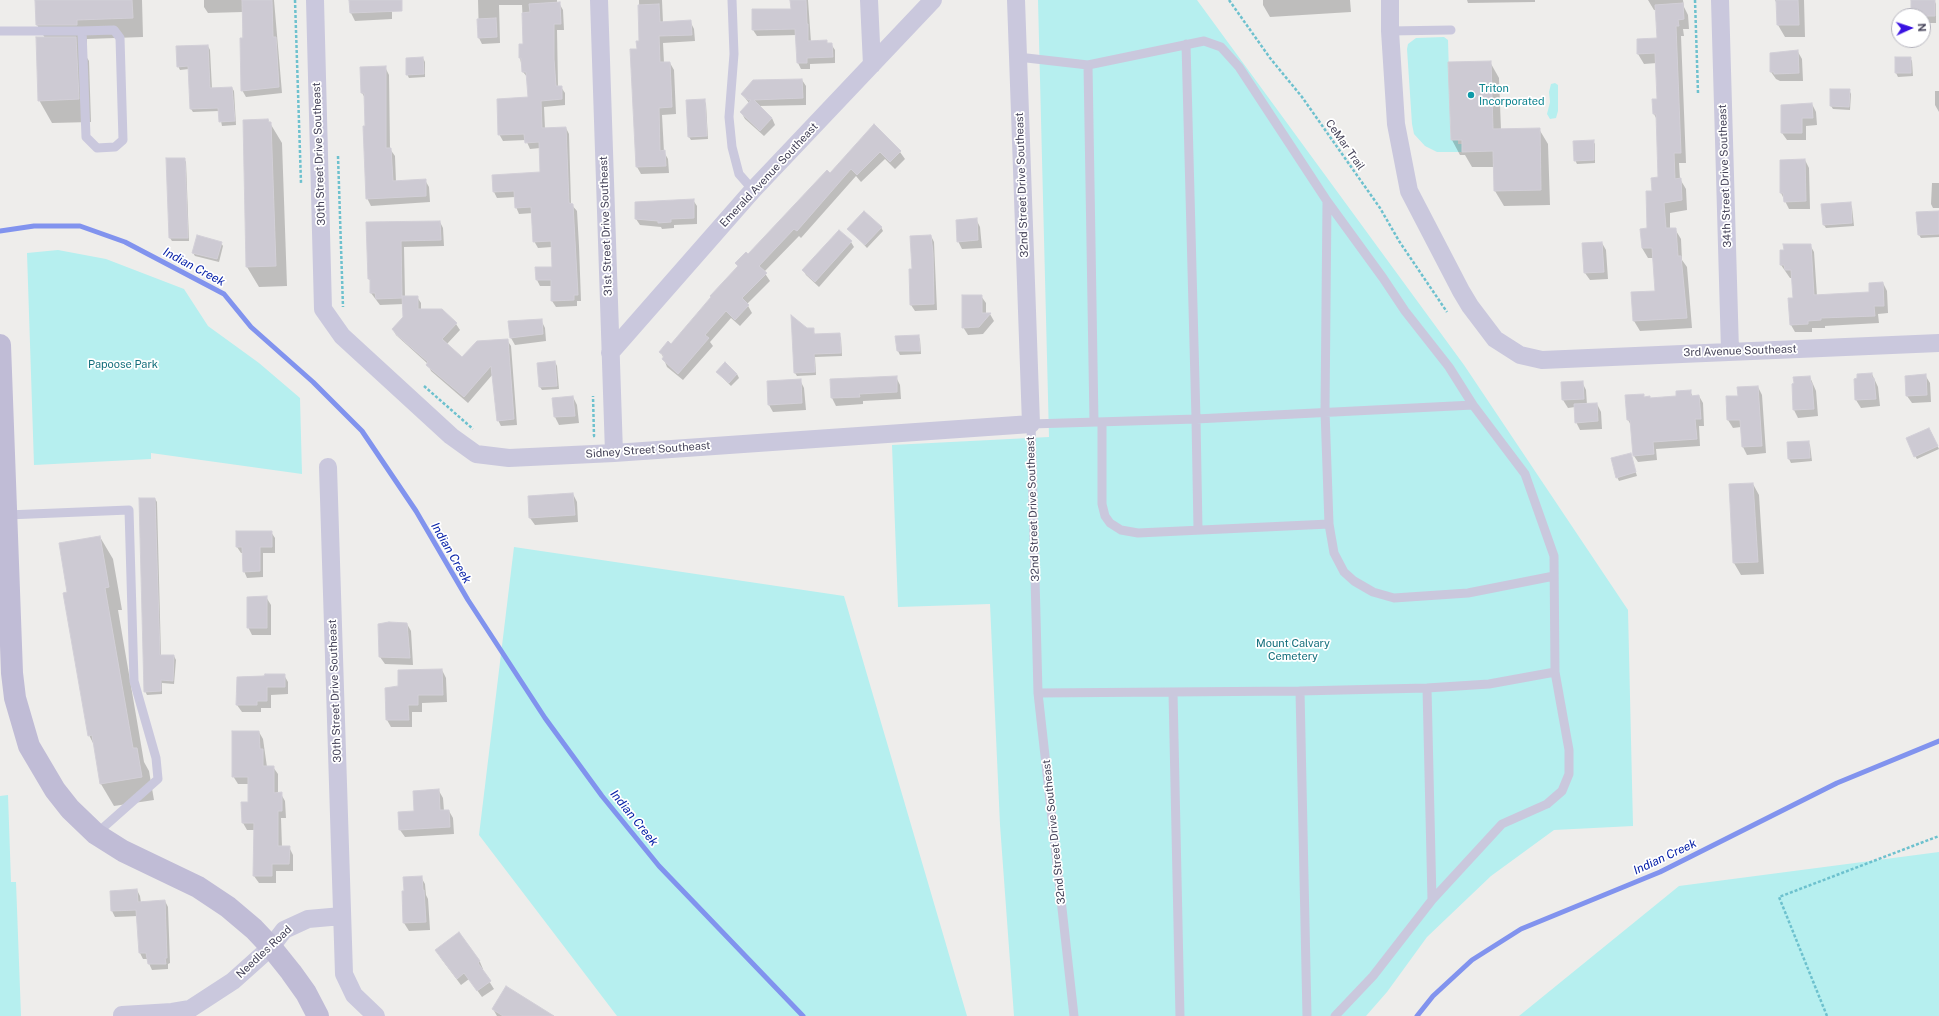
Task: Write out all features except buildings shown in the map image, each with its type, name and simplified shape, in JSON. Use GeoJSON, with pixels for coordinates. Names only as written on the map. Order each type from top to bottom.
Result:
{"type":"FeatureCollection","features":[{"type":"Feature","properties":{"kind":"main road"},"geometry":{"type":"LineString","coordinates":[[0,345],[12,673],[20,722],[29,746],[55,790],[70,809],[96,834],[123,851],[198,887],[228,907],[271,947],[306,993],[318,1016]]}},
{"type":"Feature","properties":{"kind":"street","name":"30th Street Drive Southeast"},"geometry":{"type":"LineString","coordinates":[[315,0],[323,309]]}},
{"type":"Feature","properties":{"kind":"street","name":"31st Street Drive Southeast"},"geometry":{"type":"LineString","coordinates":[[599,0],[614,453]]}},
{"type":"Feature","properties":{"kind":"street"},"geometry":{"type":"LineString","coordinates":[[869,0],[872,65]]}},
{"type":"Feature","properties":{"kind":"street","name":"Emerald Avenue Southeast"},"geometry":{"type":"LineString","coordinates":[[610,353],[753,190],[933,0]]}},
{"type":"Feature","properties":{"kind":"street","name":"32nd Street Drive Southeast"},"geometry":{"type":"LineString","coordinates":[[1016,0],[1031,424]]}},
{"type":"Feature","properties":{"kind":"street","name":"3rd Avenue Southeast"},"geometry":{"type":"LineString","coordinates":[[1390,0],[1390,31],[1396,124],[1409,191],[1461,291],[1495,339],[1520,355],[1542,360],[1939,342]]}},
{"type":"Feature","properties":{"kind":"street","name":"34th Street Drive Southeast"},"geometry":{"type":"LineString","coordinates":[[1720,0],[1730,351]]}},
{"type":"Feature","properties":{"kind":"street","name":"Sidney Street Southeast"},"geometry":{"type":"LineString","coordinates":[[323,309],[342,336],[451,436],[476,454],[509,458],[614,453],[1031,424]]}},
{"type":"Feature","properties":{"kind":"street","name":"30th Street Drive Southeast"},"geometry":{"type":"LineString","coordinates":[[328,467],[344,974],[354,995],[376,1016]]}},
{"type":"Feature","properties":{"kind":"street","name":"Needles Road"},"geometry":{"type":"LineString","coordinates":[[122,1015],[172,1012],[190,1013],[232,981],[271,947],[284,930],[296,923],[308,919],[342,916]]}},
{"type":"Feature","properties":{"kind":"lane"},"geometry":{"type":"LineString","coordinates":[[732,0],[734,54],[730,125],[732,147],[739,174],[753,190]]}},
{"type":"Feature","properties":{"kind":"lane"},"geometry":{"type":"LineString","coordinates":[[0,31],[82,30],[114,30],[120,38],[123,140],[115,147],[97,148],[86,137],[82,30]]}},
{"type":"Feature","properties":{"kind":"lane"},"geometry":{"type":"LineString","coordinates":[[1390,31],[1451,30]]}},
{"type":"Feature","properties":{"kind":"lane"},"geometry":{"type":"LineString","coordinates":[[1018,57],[1088,64],[1204,41],[1221,46],[1239,67],[1327,201],[1406,311],[1449,367],[1473,405],[1525,474],[1554,556],[1555,672],[1569,750],[1569,774],[1562,791],[1547,804],[1502,824],[1432,900],[1373,976],[1335,1016]]}},
{"type":"Feature","properties":{"kind":"lane"},"geometry":{"type":"LineString","coordinates":[[1186,44],[1198,530]]}},
{"type":"Feature","properties":{"kind":"lane"},"geometry":{"type":"LineString","coordinates":[[1088,64],[1098,422],[1102,504],[1105,516],[1110,523],[1121,530],[1138,533],[1329,524]]}},
{"type":"Feature","properties":{"kind":"lane"},"geometry":{"type":"LineString","coordinates":[[1327,201],[1325,411],[1329,524],[1334,553],[1344,572],[1354,581],[1373,592],[1394,598],[1468,593],[1554,576]]}},
{"type":"Feature","properties":{"kind":"lane"},"geometry":{"type":"LineString","coordinates":[[1031,424],[1196,419],[1325,411],[1473,405]]}},
{"type":"Feature","properties":{"kind":"lane","name":"32nd Street Drive Southeast"},"geometry":{"type":"LineString","coordinates":[[1031,424],[1038,693],[1074,1016]]}},
{"type":"Feature","properties":{"kind":"lane"},"geometry":{"type":"LineString","coordinates":[[7,515],[128,510],[134,681],[156,758],[158,779],[96,834]]}},
{"type":"Feature","properties":{"kind":"lane"},"geometry":{"type":"LineString","coordinates":[[1038,693],[1300,692],[1427,688],[1489,684],[1555,672]]}},
{"type":"Feature","properties":{"kind":"lane"},"geometry":{"type":"LineString","coordinates":[[1427,688],[1432,900]]}},
{"type":"Feature","properties":{"kind":"lane"},"geometry":{"type":"LineString","coordinates":[[1173,692],[1180,1016]]}},
{"type":"Feature","properties":{"kind":"lane"},"geometry":{"type":"LineString","coordinates":[[1300,692],[1307,1016]]}},
{"type":"Feature","properties":{"kind":"path"},"geometry":{"type":"LineString","coordinates":[[295,0],[301,188]]}},
{"type":"Feature","properties":{"kind":"path","name":"CeMar Trail"},"geometry":{"type":"LineString","coordinates":[[1229,0],[1270,58],[1302,97],[1380,208],[1399,240],[1447,312]]}},
{"type":"Feature","properties":{"kind":"path"},"geometry":{"type":"LineString","coordinates":[[1695,0],[1698,93]]}},
{"type":"Feature","properties":{"kind":"path"},"geometry":{"type":"LineString","coordinates":[[338,149],[343,314]]}},
{"type":"Feature","properties":{"kind":"path"},"geometry":{"type":"LineString","coordinates":[[419,381],[477,432]]}},
{"type":"Feature","properties":{"kind":"path"},"geometry":{"type":"LineString","coordinates":[[587,436],[594,436],[593,388]]}},
{"type":"Feature","properties":{"kind":"path"},"geometry":{"type":"LineString","coordinates":[[1827,1016],[1780,897],[1939,836]]}},
{"type":"Feature","properties":{"kind":"green space","name":"Mount Calvary Cemetery"},"geometry":{"type":"Polygon","coordinates":[[[1038,0],[1197,0],[1464,365],[1628,610],[1633,826],[1554,830],[1491,876],[1427,937],[1387,992],[1366,1016],[1014,1016],[1000,825],[990,604],[898,607],[892,445],[1049,437],[1038,0]]]}},
{"type":"Feature","properties":{"kind":"green space"},"geometry":{"type":"Polygon","coordinates":[[[1444,37],[1448,40],[1451,140],[1458,140],[1458,144],[1462,144],[1462,152],[1437,152],[1425,146],[1414,134],[1412,124],[1407,49],[1408,44],[1416,38],[1444,37]]]}},
{"type":"Feature","properties":{"kind":"green space"},"geometry":{"type":"Polygon","coordinates":[[[1555,83],[1558,85],[1558,111],[1556,118],[1550,119],[1547,114],[1550,102],[1549,92],[1551,84],[1555,83]]]}},
{"type":"Feature","properties":{"kind":"green space","name":"Papoose Park"},"geometry":{"type":"Polygon","coordinates":[[[58,250],[106,259],[184,289],[208,326],[259,363],[300,398],[302,474],[151,453],[151,459],[34,465],[27,253],[58,250]]]}},
{"type":"Feature","properties":{"kind":"green space"},"geometry":{"type":"Polygon","coordinates":[[[514,547],[844,596],[967,1016],[617,1016],[479,835],[514,547]]]}},
{"type":"Feature","properties":{"kind":"green space"},"geometry":{"type":"Polygon","coordinates":[[[8,795],[11,882],[16,882],[21,1016],[0,1016],[0,796],[8,795]]]}},
{"type":"Feature","properties":{"kind":"green space"},"geometry":{"type":"Polygon","coordinates":[[[1939,852],[1939,1016],[1519,1016],[1679,886],[1939,852]]]}},
{"type":"Feature","properties":{"kind":"waterway","name":"Indian Creek"},"geometry":{"type":"LineString","coordinates":[[0,231],[34,226],[80,226],[125,242],[224,294],[251,327],[313,382],[362,431],[416,511],[468,600],[545,718],[602,796],[659,866],[803,1016]]}},
{"type":"Feature","properties":{"kind":"waterway","name":"Indian Creek"},"geometry":{"type":"LineString","coordinates":[[1417,1016],[1433,996],[1472,960],[1521,929],[1660,872],[1837,783],[1939,741]]}},
{"type":"Feature","properties":{"kind":"place","name":"Triton Incorporated"},"geometry":{"type":"Point","coordinates":[1471,95]}}]}
